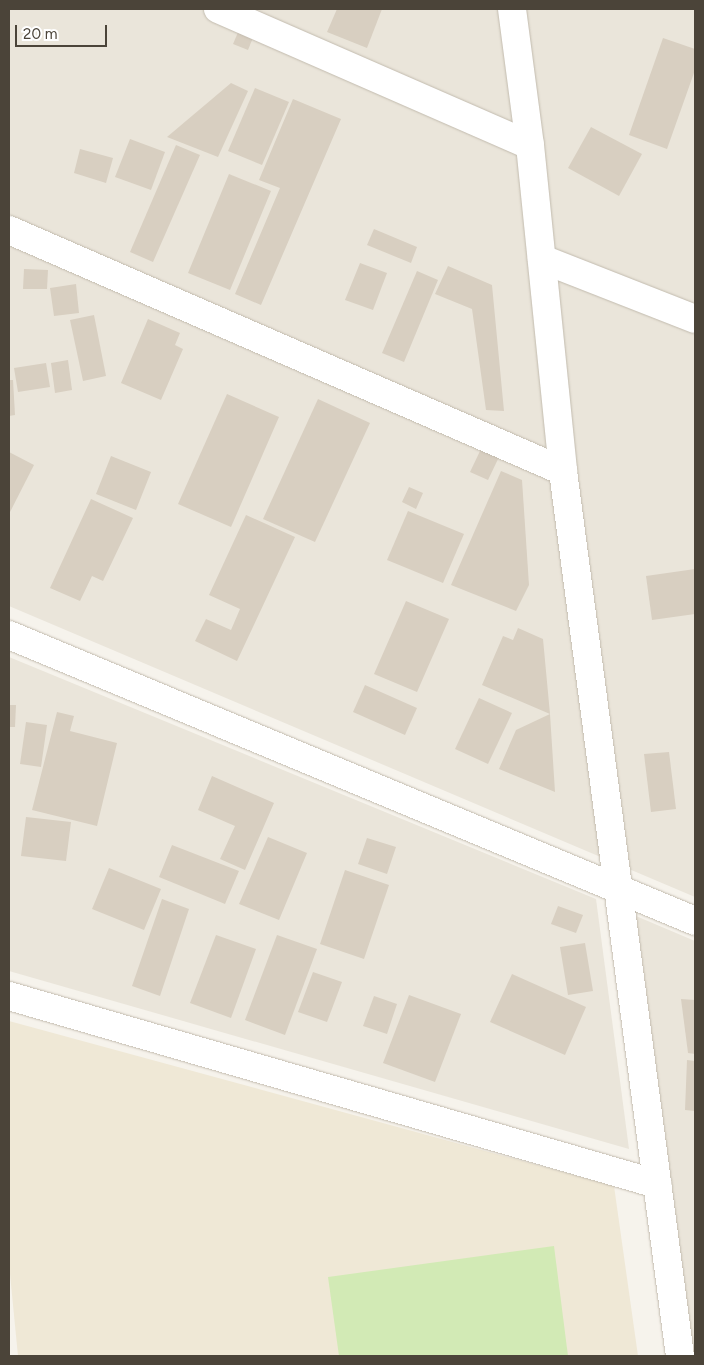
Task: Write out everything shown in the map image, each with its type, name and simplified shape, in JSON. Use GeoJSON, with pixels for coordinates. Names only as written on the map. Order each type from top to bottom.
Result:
{"type":"FeatureCollection","features":[{"type":"Feature","properties":{"kind":"street"},"geometry":{"type":"LineString","coordinates":[[218,9],[530,145]]}},
{"type":"Feature","properties":{"kind":"street"},"geometry":{"type":"LineString","coordinates":[[512,9],[530,145],[562,471],[680,1356]]}},
{"type":"Feature","properties":{"kind":"street"},"geometry":{"type":"LineString","coordinates":[[9,230],[562,471]]}},
{"type":"Feature","properties":{"kind":"street"},"geometry":{"type":"LineString","coordinates":[[542,259],[695,319]]}},
{"type":"Feature","properties":{"kind":"street"},"geometry":{"type":"LineString","coordinates":[[9,635],[695,921]]}},
{"type":"Feature","properties":{"kind":"street"},"geometry":{"type":"LineString","coordinates":[[9,996],[657,1184]]}},
{"type":"Feature","properties":{"kind":"shaded area"},"geometry":{"type":"Polygon","coordinates":[[[9,9],[695,9],[695,897],[9,606],[9,9]]]}},
{"type":"Feature","properties":{"kind":"shaded area"},"geometry":{"type":"Polygon","coordinates":[[[9,657],[596,899],[629,1149],[9,971],[9,657]]]}},
{"type":"Feature","properties":{"kind":"shaded area"},"geometry":{"type":"Polygon","coordinates":[[[636,916],[695,941],[695,1356],[693,1356],[636,916]]]}},
{"type":"Feature","properties":{"kind":"shaded area"},"geometry":{"type":"Polygon","coordinates":[[[9,1021],[614,1186],[638,1356],[18,1356],[9,1264],[9,1021]]]}},
{"type":"Feature","properties":{"kind":"green space"},"geometry":{"type":"Polygon","coordinates":[[[554,1246],[568,1356],[339,1356],[328,1277],[554,1246]]]}},
{"type":"Feature","properties":{"kind":"building"},"geometry":{"type":"Polygon","coordinates":[[[337,9],[382,9],[367,48],[327,32],[337,9]]]}},
{"type":"Feature","properties":{"kind":"building"},"geometry":{"type":"Polygon","coordinates":[[[239,30],[254,35],[248,50],[233,44],[239,30]]]}},
{"type":"Feature","properties":{"kind":"building"},"geometry":{"type":"Polygon","coordinates":[[[663,38],[695,49],[695,70],[667,149],[629,135],[663,38]]]}},
{"type":"Feature","properties":{"kind":"building"},"geometry":{"type":"Polygon","coordinates":[[[231,83],[248,91],[218,157],[167,137],[231,83]]]}},
{"type":"Feature","properties":{"kind":"building"},"geometry":{"type":"Polygon","coordinates":[[[255,88],[289,102],[262,165],[228,151],[255,88]]]}},
{"type":"Feature","properties":{"kind":"building"},"geometry":{"type":"Polygon","coordinates":[[[293,99],[341,119],[261,305],[235,294],[280,188],[259,180],[293,99]]]}},
{"type":"Feature","properties":{"kind":"building"},"geometry":{"type":"Polygon","coordinates":[[[591,127],[642,154],[619,196],[568,168],[591,127]]]}},
{"type":"Feature","properties":{"kind":"building"},"geometry":{"type":"Polygon","coordinates":[[[130,139],[165,152],[151,190],[115,177],[130,139]]]}},
{"type":"Feature","properties":{"kind":"building"},"geometry":{"type":"Polygon","coordinates":[[[176,145],[200,155],[153,262],[130,252],[176,145]]]}},
{"type":"Feature","properties":{"kind":"building"},"geometry":{"type":"Polygon","coordinates":[[[80,149],[113,158],[106,183],[74,173],[80,149]]]}},
{"type":"Feature","properties":{"kind":"building"},"geometry":{"type":"Polygon","coordinates":[[[229,174],[271,191],[230,290],[188,273],[229,174]]]}},
{"type":"Feature","properties":{"kind":"building"},"geometry":{"type":"Polygon","coordinates":[[[374,229],[417,247],[411,263],[367,245],[374,229]]]}},
{"type":"Feature","properties":{"kind":"building"},"geometry":{"type":"Polygon","coordinates":[[[360,263],[387,273],[373,310],[345,300],[360,263]]]}},
{"type":"Feature","properties":{"kind":"building"},"geometry":{"type":"Polygon","coordinates":[[[448,266],[492,285],[504,411],[486,410],[472,309],[435,294],[448,266]]]}},
{"type":"Feature","properties":{"kind":"building"},"geometry":{"type":"Polygon","coordinates":[[[24,269],[48,270],[47,289],[23,289],[24,269]]]}},
{"type":"Feature","properties":{"kind":"building"},"geometry":{"type":"Polygon","coordinates":[[[417,271],[438,280],[404,362],[382,353],[417,271]]]}},
{"type":"Feature","properties":{"kind":"building"},"geometry":{"type":"Polygon","coordinates":[[[76,284],[79,313],[54,316],[50,288],[76,284]]]}},
{"type":"Feature","properties":{"kind":"building"},"geometry":{"type":"Polygon","coordinates":[[[94,315],[106,376],[83,381],[70,320],[94,315]]]}},
{"type":"Feature","properties":{"kind":"building"},"geometry":{"type":"Polygon","coordinates":[[[148,319],[180,333],[175,345],[183,349],[161,400],[121,383],[148,319]]]}},
{"type":"Feature","properties":{"kind":"building"},"geometry":{"type":"Polygon","coordinates":[[[68,360],[72,390],[55,393],[51,363],[68,360]]]}},
{"type":"Feature","properties":{"kind":"building"},"geometry":{"type":"Polygon","coordinates":[[[46,363],[50,387],[18,392],[14,368],[46,363]]]}},
{"type":"Feature","properties":{"kind":"building"},"geometry":{"type":"Polygon","coordinates":[[[9,380],[13,380],[15,415],[9,416],[9,380]]]}},
{"type":"Feature","properties":{"kind":"building"},"geometry":{"type":"Polygon","coordinates":[[[227,394],[279,417],[231,527],[178,504],[227,394]]]}},
{"type":"Feature","properties":{"kind":"building"},"geometry":{"type":"Polygon","coordinates":[[[318,399],[370,423],[315,542],[263,519],[318,399]]]}},
{"type":"Feature","properties":{"kind":"building"},"geometry":{"type":"Polygon","coordinates":[[[481,449],[499,457],[488,480],[470,472],[481,449]]]}},
{"type":"Feature","properties":{"kind":"building"},"geometry":{"type":"Polygon","coordinates":[[[9,452],[34,465],[9,514],[9,452]]]}},
{"type":"Feature","properties":{"kind":"building"},"geometry":{"type":"Polygon","coordinates":[[[111,456],[151,472],[136,510],[96,494],[111,456]]]}},
{"type":"Feature","properties":{"kind":"building"},"geometry":{"type":"Polygon","coordinates":[[[501,471],[522,480],[529,585],[516,611],[451,585],[501,471]]]}},
{"type":"Feature","properties":{"kind":"building"},"geometry":{"type":"Polygon","coordinates":[[[409,487],[423,493],[416,509],[402,502],[409,487]]]}},
{"type":"Feature","properties":{"kind":"building"},"geometry":{"type":"Polygon","coordinates":[[[91,499],[133,518],[103,581],[92,576],[80,601],[50,588],[91,499]]]}},
{"type":"Feature","properties":{"kind":"building"},"geometry":{"type":"Polygon","coordinates":[[[408,511],[464,534],[443,583],[387,560],[408,511]]]}},
{"type":"Feature","properties":{"kind":"building"},"geometry":{"type":"Polygon","coordinates":[[[246,515],[295,537],[237,661],[195,641],[206,619],[231,630],[240,609],[209,595],[246,515]]]}},
{"type":"Feature","properties":{"kind":"building"},"geometry":{"type":"Polygon","coordinates":[[[695,569],[695,614],[652,620],[646,576],[695,569]]]}},
{"type":"Feature","properties":{"kind":"building"},"geometry":{"type":"Polygon","coordinates":[[[406,601],[449,619],[417,692],[374,674],[406,601]]]}},
{"type":"Feature","properties":{"kind":"building"},"geometry":{"type":"Polygon","coordinates":[[[518,628],[543,639],[550,714],[482,685],[503,636],[513,640],[518,628]]]}},
{"type":"Feature","properties":{"kind":"building"},"geometry":{"type":"Polygon","coordinates":[[[365,685],[417,708],[405,735],[353,712],[365,685]]]}},
{"type":"Feature","properties":{"kind":"building"},"geometry":{"type":"Polygon","coordinates":[[[479,698],[512,713],[488,764],[455,749],[479,698]]]}},
{"type":"Feature","properties":{"kind":"building"},"geometry":{"type":"Polygon","coordinates":[[[9,705],[16,705],[15,727],[9,727],[9,705]]]}},
{"type":"Feature","properties":{"kind":"building"},"geometry":{"type":"Polygon","coordinates":[[[57,712],[74,716],[70,731],[117,743],[97,826],[32,810],[57,712]]]}},
{"type":"Feature","properties":{"kind":"building"},"geometry":{"type":"Polygon","coordinates":[[[550,714],[555,792],[499,769],[516,730],[550,714]]]}},
{"type":"Feature","properties":{"kind":"building"},"geometry":{"type":"Polygon","coordinates":[[[26,722],[47,725],[41,767],[20,764],[26,722]]]}},
{"type":"Feature","properties":{"kind":"building"},"geometry":{"type":"Polygon","coordinates":[[[669,752],[676,809],[651,812],[644,754],[669,752]]]}},
{"type":"Feature","properties":{"kind":"building"},"geometry":{"type":"Polygon","coordinates":[[[212,776],[274,803],[245,870],[220,859],[235,826],[198,810],[212,776]]]}},
{"type":"Feature","properties":{"kind":"building"},"geometry":{"type":"Polygon","coordinates":[[[26,817],[71,822],[66,861],[21,856],[26,817]]]}},
{"type":"Feature","properties":{"kind":"building"},"geometry":{"type":"Polygon","coordinates":[[[268,837],[307,853],[279,920],[239,904],[268,837]]]}},
{"type":"Feature","properties":{"kind":"building"},"geometry":{"type":"Polygon","coordinates":[[[367,838],[396,847],[387,874],[358,864],[367,838]]]}},
{"type":"Feature","properties":{"kind":"building"},"geometry":{"type":"Polygon","coordinates":[[[172,845],[239,871],[225,904],[159,877],[172,845]]]}},
{"type":"Feature","properties":{"kind":"building"},"geometry":{"type":"Polygon","coordinates":[[[109,868],[161,889],[144,930],[92,909],[109,868]]]}},
{"type":"Feature","properties":{"kind":"building"},"geometry":{"type":"Polygon","coordinates":[[[345,870],[389,885],[364,959],[320,944],[345,870]]]}},
{"type":"Feature","properties":{"kind":"building"},"geometry":{"type":"Polygon","coordinates":[[[162,899],[189,909],[160,996],[132,986],[162,899]]]}},
{"type":"Feature","properties":{"kind":"building"},"geometry":{"type":"Polygon","coordinates":[[[558,906],[583,915],[576,933],[551,924],[558,906]]]}},
{"type":"Feature","properties":{"kind":"building"},"geometry":{"type":"Polygon","coordinates":[[[216,935],[256,949],[231,1018],[190,1003],[216,935]]]}},
{"type":"Feature","properties":{"kind":"building"},"geometry":{"type":"Polygon","coordinates":[[[277,935],[317,949],[285,1035],[245,1020],[277,935]]]}},
{"type":"Feature","properties":{"kind":"building"},"geometry":{"type":"Polygon","coordinates":[[[585,943],[593,991],[568,995],[560,947],[585,943]]]}},
{"type":"Feature","properties":{"kind":"building"},"geometry":{"type":"Polygon","coordinates":[[[313,972],[342,982],[327,1022],[298,1012],[313,972]]]}},
{"type":"Feature","properties":{"kind":"building"},"geometry":{"type":"Polygon","coordinates":[[[512,974],[586,1007],[565,1055],[490,1022],[512,974]]]}},
{"type":"Feature","properties":{"kind":"building"},"geometry":{"type":"Polygon","coordinates":[[[409,995],[461,1014],[435,1082],[383,1063],[409,995]]]}},
{"type":"Feature","properties":{"kind":"building"},"geometry":{"type":"Polygon","coordinates":[[[374,996],[397,1004],[387,1034],[363,1026],[374,996]]]}},
{"type":"Feature","properties":{"kind":"building"},"geometry":{"type":"Polygon","coordinates":[[[681,999],[695,1000],[695,1054],[688,1053],[681,999]]]}},
{"type":"Feature","properties":{"kind":"building"},"geometry":{"type":"Polygon","coordinates":[[[687,1060],[695,1061],[695,1111],[685,1110],[687,1060]]]}}]}
